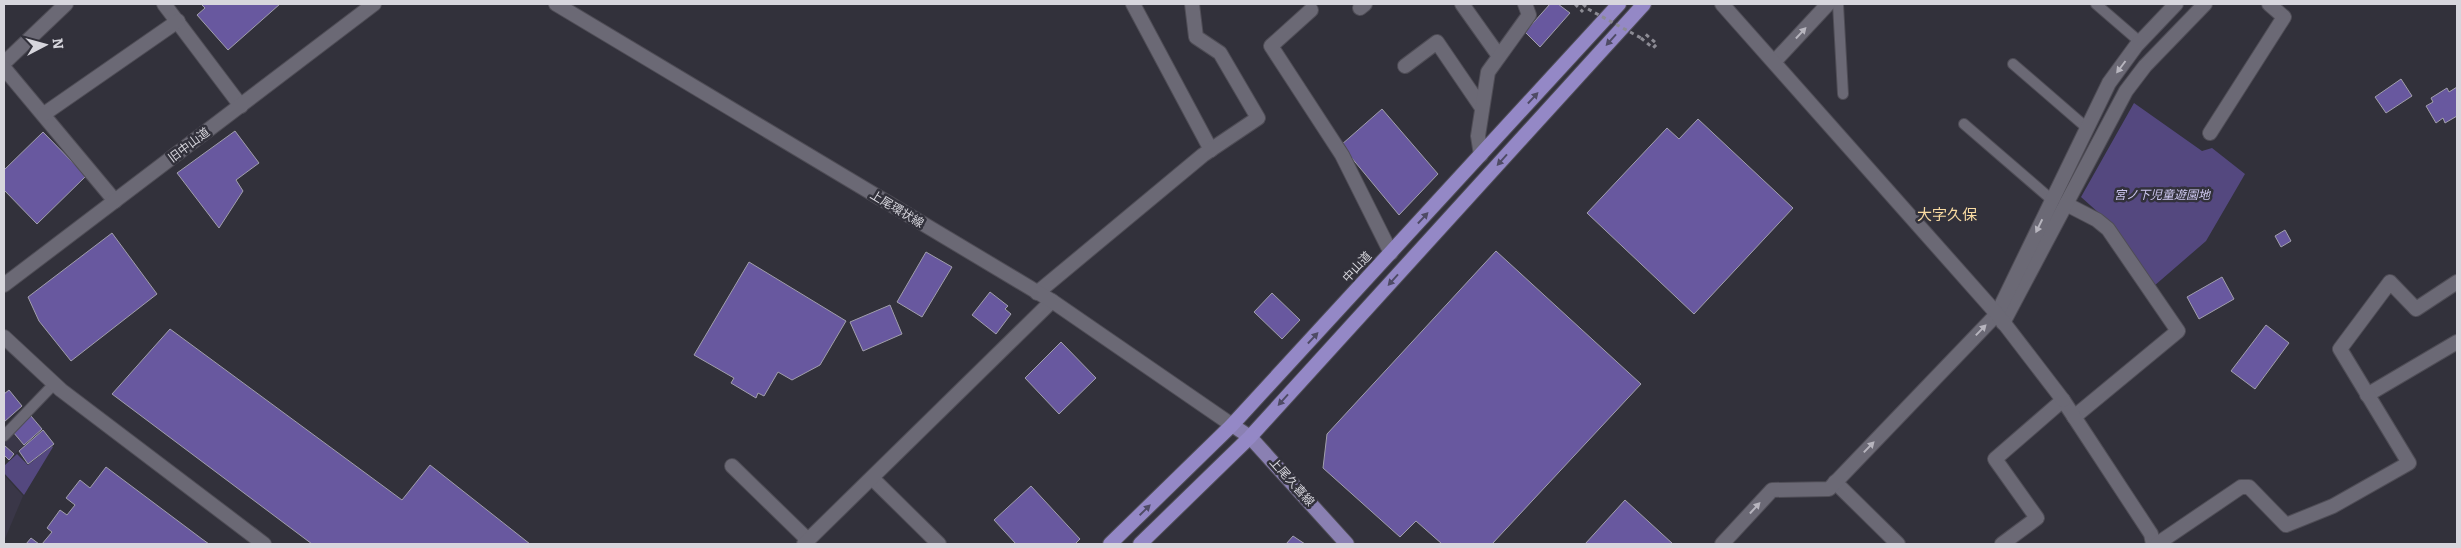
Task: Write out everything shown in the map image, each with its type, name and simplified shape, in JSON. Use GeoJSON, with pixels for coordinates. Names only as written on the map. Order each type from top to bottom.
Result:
{"type":"FeatureCollection","features":[{"type":"Feature","properties":{"kind":"highway","name":"中山道"},"geometry":{"type":"LineString","coordinates":[[1110,544],[1232,425],[1619,4]]}},
{"type":"Feature","properties":{"kind":"highway"},"geometry":{"type":"LineString","coordinates":[[1146,542],[1250,437],[1644,4]]}},
{"type":"Feature","properties":{"kind":"main road","name":"上尾久喜線"},"geometry":{"type":"LineString","coordinates":[[1232,425],[1250,437],[1347,544]]}},
{"type":"Feature","properties":{"kind":"street"},"geometry":{"type":"LineString","coordinates":[[4,64],[66,4]]}},
{"type":"Feature","properties":{"kind":"street"},"geometry":{"type":"LineString","coordinates":[[164,4],[241,106]]}},
{"type":"Feature","properties":{"kind":"street","name":"旧中山道"},"geometry":{"type":"LineString","coordinates":[[4,285],[374,4]]}},
{"type":"Feature","properties":{"kind":"street","name":"上尾環状線"},"geometry":{"type":"LineString","coordinates":[[556,4],[1052,301],[1232,425]]}},
{"type":"Feature","properties":{"kind":"street"},"geometry":{"type":"LineString","coordinates":[[1133,4],[1211,150]]}},
{"type":"Feature","properties":{"kind":"street"},"geometry":{"type":"LineString","coordinates":[[1037,293],[1211,150],[1258,118],[1220,53],[1196,37],[1192,4]]}},
{"type":"Feature","properties":{"kind":"street"},"geometry":{"type":"LineString","coordinates":[[1462,4],[1499,56]]}},
{"type":"Feature","properties":{"kind":"street"},"geometry":{"type":"LineString","coordinates":[[1481,155],[1478,136],[1488,72],[1529,15],[1525,4]]}},
{"type":"Feature","properties":{"kind":"street"},"geometry":{"type":"LineString","coordinates":[[1722,4],[2000,319],[2063,400],[2151,534],[2153,544]]}},
{"type":"Feature","properties":{"kind":"street"},"geometry":{"type":"LineString","coordinates":[[1774,62],[1828,4]]}},
{"type":"Feature","properties":{"kind":"street"},"geometry":{"type":"LineString","coordinates":[[2000,319],[2052,200],[2109,83],[2140,42],[2176,4]]}},
{"type":"Feature","properties":{"kind":"street"},"geometry":{"type":"LineString","coordinates":[[1722,544],[1772,490],[1829,489],[2000,319],[2066,204],[2126,92],[2145,66],[2205,4]]}},
{"type":"Feature","properties":{"kind":"street"},"geometry":{"type":"LineString","coordinates":[[2210,133],[2284,16],[2269,4]]}},
{"type":"Feature","properties":{"kind":"street"},"geometry":{"type":"LineString","coordinates":[[1311,10],[1271,46],[1342,154],[1390,253]]}},
{"type":"Feature","properties":{"kind":"street"},"geometry":{"type":"LineString","coordinates":[[44,114],[178,21]]}},
{"type":"Feature","properties":{"kind":"street"},"geometry":{"type":"LineString","coordinates":[[1405,66],[1437,42],[1482,108]]}},
{"type":"Feature","properties":{"kind":"street"},"geometry":{"type":"LineString","coordinates":[[4,68],[115,201]]}},
{"type":"Feature","properties":{"kind":"street"},"geometry":{"type":"LineString","coordinates":[[2066,204],[2097,220],[2108,229],[2178,331],[2074,417]]}},
{"type":"Feature","properties":{"kind":"street"},"geometry":{"type":"LineString","coordinates":[[2157,544],[2241,487],[2249,487],[2286,525],[2333,506],[2409,463],[2340,349],[2390,282],[2416,309],[2457,283]]}},
{"type":"Feature","properties":{"kind":"street"},"geometry":{"type":"LineString","coordinates":[[732,466],[806,542],[1052,301]]}},
{"type":"Feature","properties":{"kind":"street"},"geometry":{"type":"LineString","coordinates":[[4,337],[54,384],[264,544]]}},
{"type":"Feature","properties":{"kind":"street"},"geometry":{"type":"LineString","coordinates":[[2367,396],[2457,342]]}},
{"type":"Feature","properties":{"kind":"street"},"geometry":{"type":"LineString","coordinates":[[2002,544],[2037,518],[1995,459],[2063,400]]}},
{"type":"Feature","properties":{"kind":"street"},"geometry":{"type":"LineString","coordinates":[[872,478],[939,544]]}},
{"type":"Feature","properties":{"kind":"street"},"geometry":{"type":"LineString","coordinates":[[1835,482],[1898,544]]}},
{"type":"Feature","properties":{"kind":"lane"},"geometry":{"type":"LineString","coordinates":[[1838,4],[1843,94]]}},
{"type":"Feature","properties":{"kind":"lane"},"geometry":{"type":"LineString","coordinates":[[2096,4],[2140,42]]}},
{"type":"Feature","properties":{"kind":"lane"},"geometry":{"type":"LineString","coordinates":[[2013,64],[2087,128]]}},
{"type":"Feature","properties":{"kind":"lane"},"geometry":{"type":"LineString","coordinates":[[1964,124],[2052,200]]}},
{"type":"Feature","properties":{"kind":"lane"},"geometry":{"type":"LineString","coordinates":[[4,436],[54,384]]}},
{"type":"Feature","properties":{"kind":"path"},"geometry":{"type":"LineString","coordinates":[[1574,4],[1583,12]]}},
{"type":"Feature","properties":{"kind":"path"},"geometry":{"type":"LineString","coordinates":[[1583,4],[1588,9],[1641,38],[1653,48],[1656,44],[1643,32]]}},
{"type":"Feature","properties":{"kind":"shaded area"},"geometry":{"type":"Polygon","coordinates":[[[13,434],[24,445],[15,454],[4,443],[13,434]]]}},
{"type":"Feature","properties":{"kind":"shaded area"},"geometry":{"type":"Polygon","coordinates":[[[4,475],[23,496],[4,541],[4,475]]]}},
{"type":"Feature","properties":{"kind":"green space","name":"宮ノ下児童遊園地"},"geometry":{"type":"Polygon","coordinates":[[[2134,103],[2202,151],[2212,148],[2245,174],[2206,241],[2154,286],[2109,222],[2081,197],[2134,103]]]}},
{"type":"Feature","properties":{"kind":"green space"},"geometry":{"type":"Polygon","coordinates":[[[52,446],[24,495],[4,473],[4,466],[17,454],[28,465],[52,446]]]}},
{"type":"Feature","properties":{"kind":"building"},"geometry":{"type":"Polygon","coordinates":[[[201,4],[280,4],[228,50],[197,15],[205,8],[201,4]]]}},
{"type":"Feature","properties":{"kind":"building"},"geometry":{"type":"Polygon","coordinates":[[[1550,4],[1558,4],[1570,13],[1540,47],[1525,32],[1550,4]]]}},
{"type":"Feature","properties":{"kind":"building"},"geometry":{"type":"Polygon","coordinates":[[[2401,79],[2412,96],[2386,113],[2375,97],[2401,79]]]}},
{"type":"Feature","properties":{"kind":"building"},"geometry":{"type":"Polygon","coordinates":[[[2457,87],[2457,116],[2445,123],[2443,118],[2436,123],[2426,106],[2433,102],[2431,98],[2447,88],[2449,92],[2457,87]]]}},
{"type":"Feature","properties":{"kind":"building"},"geometry":{"type":"Polygon","coordinates":[[[1382,109],[1438,174],[1399,215],[1341,145],[1382,109]]]}},
{"type":"Feature","properties":{"kind":"building"},"geometry":{"type":"Polygon","coordinates":[[[1698,119],[1793,208],[1694,314],[1587,213],[1667,128],[1679,139],[1698,119]]]}},
{"type":"Feature","properties":{"kind":"building"},"geometry":{"type":"Polygon","coordinates":[[[235,131],[259,163],[236,180],[243,191],[219,228],[177,173],[235,131]]]}},
{"type":"Feature","properties":{"kind":"building"},"geometry":{"type":"Polygon","coordinates":[[[43,132],[86,176],[37,224],[4,190],[4,170],[43,132]]]}},
{"type":"Feature","properties":{"kind":"building"},"geometry":{"type":"Polygon","coordinates":[[[2285,230],[2291,241],[2281,247],[2275,236],[2285,230]]]}},
{"type":"Feature","properties":{"kind":"building"},"geometry":{"type":"Polygon","coordinates":[[[112,233],[157,294],[71,361],[39,321],[28,297],[112,233]]]}},
{"type":"Feature","properties":{"kind":"building"},"geometry":{"type":"Polygon","coordinates":[[[1496,251],[1641,384],[1492,544],[1442,544],[1416,521],[1400,537],[1323,468],[1327,434],[1496,251]]]}},
{"type":"Feature","properties":{"kind":"building"},"geometry":{"type":"Polygon","coordinates":[[[926,252],[952,267],[922,317],[897,302],[926,252]]]}},
{"type":"Feature","properties":{"kind":"building"},"geometry":{"type":"Polygon","coordinates":[[[749,262],[846,321],[820,365],[792,380],[778,372],[764,396],[758,393],[756,398],[731,383],[734,378],[694,355],[749,262]]]}},
{"type":"Feature","properties":{"kind":"building"},"geometry":{"type":"Polygon","coordinates":[[[2222,277],[2234,299],[2199,319],[2187,297],[2222,277]]]}},
{"type":"Feature","properties":{"kind":"building"},"geometry":{"type":"Polygon","coordinates":[[[990,292],[1008,306],[1005,309],[1011,314],[996,334],[972,315],[990,292]]]}},
{"type":"Feature","properties":{"kind":"building"},"geometry":{"type":"Polygon","coordinates":[[[1272,293],[1300,320],[1282,339],[1254,312],[1272,293]]]}},
{"type":"Feature","properties":{"kind":"building"},"geometry":{"type":"Polygon","coordinates":[[[890,305],[902,334],[863,351],[850,322],[890,305]]]}},
{"type":"Feature","properties":{"kind":"building"},"geometry":{"type":"Polygon","coordinates":[[[2266,325],[2289,343],[2255,389],[2231,371],[2266,325]]]}},
{"type":"Feature","properties":{"kind":"building"},"geometry":{"type":"Polygon","coordinates":[[[170,329],[402,500],[430,465],[530,544],[312,544],[112,394],[170,329]]]}},
{"type":"Feature","properties":{"kind":"building"},"geometry":{"type":"Polygon","coordinates":[[[1061,342],[1096,378],[1059,414],[1025,378],[1061,342]]]}},
{"type":"Feature","properties":{"kind":"building"},"geometry":{"type":"Polygon","coordinates":[[[9,390],[22,406],[4,422],[4,394],[9,390]]]}},
{"type":"Feature","properties":{"kind":"building"},"geometry":{"type":"Polygon","coordinates":[[[31,416],[42,429],[24,445],[13,432],[31,416]]]}},
{"type":"Feature","properties":{"kind":"building"},"geometry":{"type":"Polygon","coordinates":[[[43,430],[54,444],[28,464],[19,451],[43,430]]]}},
{"type":"Feature","properties":{"kind":"building"},"geometry":{"type":"Polygon","coordinates":[[[4,445],[14,454],[9,460],[4,455],[4,445]]]}},
{"type":"Feature","properties":{"kind":"building"},"geometry":{"type":"Polygon","coordinates":[[[106,467],[209,544],[42,544],[52,532],[47,528],[60,510],[67,515],[75,505],[66,498],[80,480],[90,488],[106,467]]]}},
{"type":"Feature","properties":{"kind":"building"},"geometry":{"type":"Polygon","coordinates":[[[1031,486],[1080,539],[1075,544],[1016,544],[994,520],[1031,486]]]}},
{"type":"Feature","properties":{"kind":"building"},"geometry":{"type":"Polygon","coordinates":[[[1625,500],[1673,544],[1585,544],[1625,500]]]}},
{"type":"Feature","properties":{"kind":"building"},"geometry":{"type":"Polygon","coordinates":[[[1293,536],[1305,544],[1286,544],[1293,536]]]}},
{"type":"Feature","properties":{"kind":"building"},"geometry":{"type":"Polygon","coordinates":[[[31,538],[39,544],[26,544],[31,538]]]}},
{"type":"Feature","properties":{"kind":"district","name":"大字久保"},"geometry":{"type":"Point","coordinates":[1947,215]}}]}
